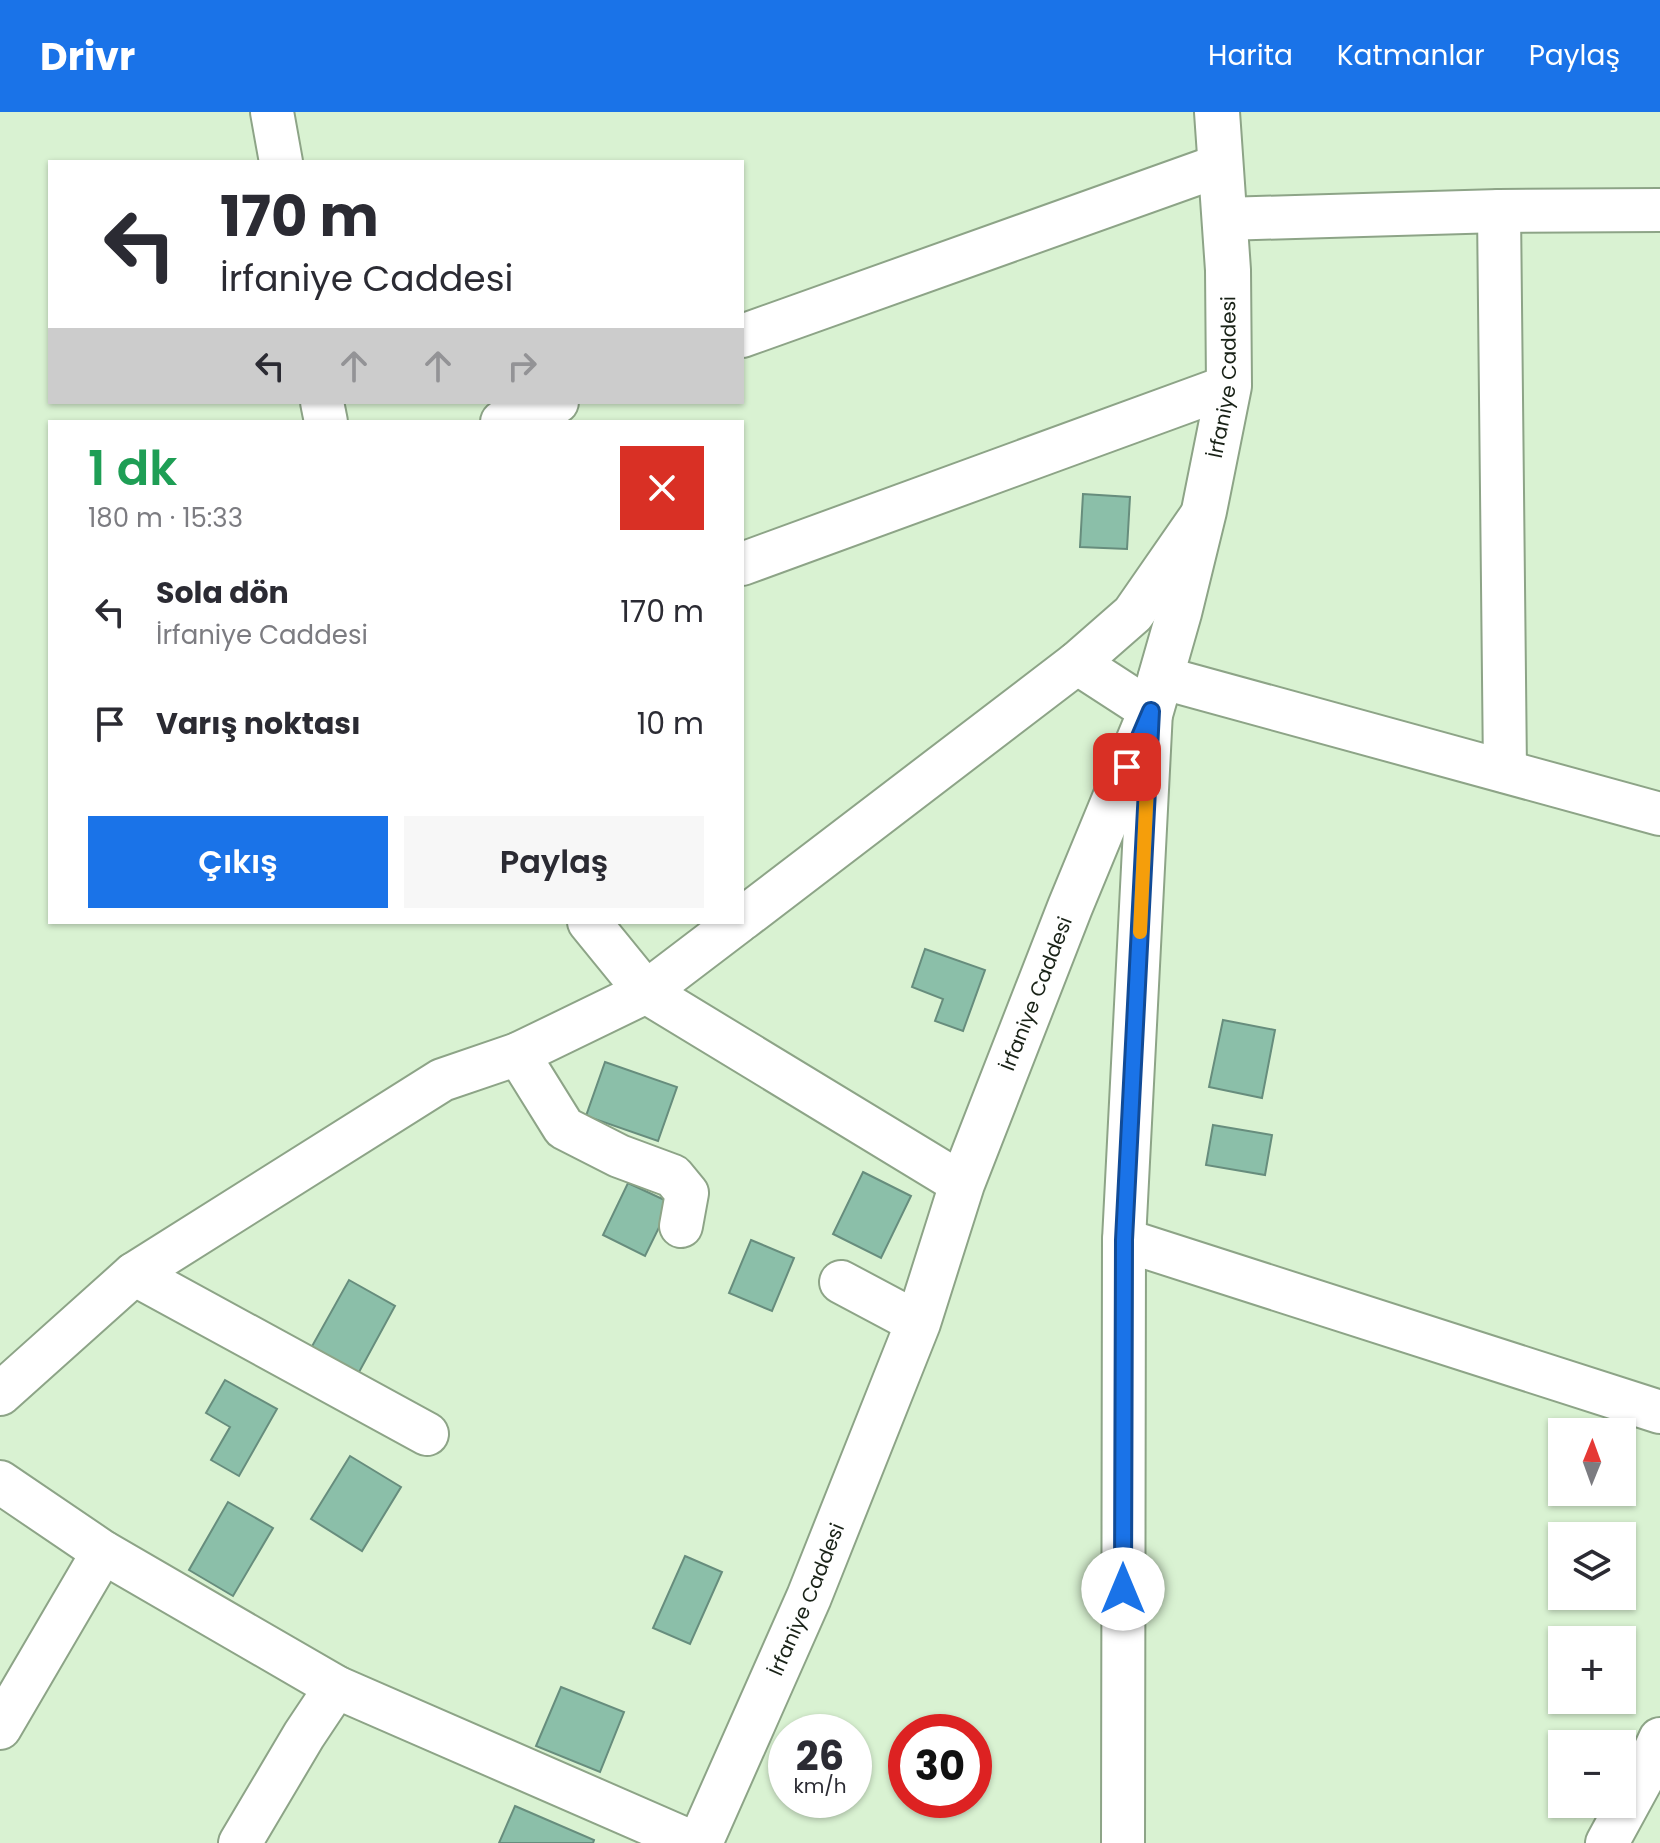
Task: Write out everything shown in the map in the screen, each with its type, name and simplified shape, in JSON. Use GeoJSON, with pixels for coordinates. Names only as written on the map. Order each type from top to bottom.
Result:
{"type":"FeatureCollection","features":[{"type":"Feature","properties":{"kind":"main road","name":"İrfaniye Caddesi"},"geometry":{"type":"LineString","coordinates":[[700,1843],[809,1597],[918,1323],[962,1184],[1156,694],[1204,511],[1229,386],[1228,270],[1217,112]]}},
{"type":"Feature","properties":{"kind":"street"},"geometry":{"type":"LineString","coordinates":[[281,114],[281,160]]}},
{"type":"Feature","properties":{"kind":"street"},"geometry":{"type":"LineString","coordinates":[[744,335],[1221,165]]}},
{"type":"Feature","properties":{"kind":"street"},"geometry":{"type":"LineString","coordinates":[[1224,219],[1660,210]]}},
{"type":"Feature","properties":{"kind":"street"},"geometry":{"type":"LineString","coordinates":[[1499,211],[1505,771]]}},
{"type":"Feature","properties":{"kind":"street"},"geometry":{"type":"LineString","coordinates":[[744,563],[1229,386]]}},
{"type":"Feature","properties":{"kind":"street"},"geometry":{"type":"LineString","coordinates":[[508,420],[552,404]]}},
{"type":"Feature","properties":{"kind":"street"},"geometry":{"type":"LineString","coordinates":[[744,917],[1077,663],[1133,614],[1204,511]]}},
{"type":"Feature","properties":{"kind":"street"},"geometry":{"type":"LineString","coordinates":[[1077,663],[1156,694],[1505,771],[1660,814]]}},
{"type":"Feature","properties":{"kind":"street"},"geometry":{"type":"LineString","coordinates":[[1123,1843],[1124,1240],[1156,694]]}},
{"type":"Feature","properties":{"kind":"street"},"geometry":{"type":"LineString","coordinates":[[591,924],[646,992],[962,1184]]}},
{"type":"Feature","properties":{"kind":"street"},"geometry":{"type":"LineString","coordinates":[[0,1394],[134,1274],[442,1080],[518,1054],[646,992],[735,924]]}},
{"type":"Feature","properties":{"kind":"street"},"geometry":{"type":"LineString","coordinates":[[518,1054],[564,1128],[619,1156],[673,1176],[687,1193],[681,1226]]}},
{"type":"Feature","properties":{"kind":"street"},"geometry":{"type":"LineString","coordinates":[[1124,1240],[1660,1412]]}},
{"type":"Feature","properties":{"kind":"street"},"geometry":{"type":"LineString","coordinates":[[134,1274],[427,1434]]}},
{"type":"Feature","properties":{"kind":"street"},"geometry":{"type":"LineString","coordinates":[[841,1282],[918,1323]]}},
{"type":"Feature","properties":{"kind":"street"},"geometry":{"type":"LineString","coordinates":[[0,1482],[103,1552],[336,1687],[694,1843]]}},
{"type":"Feature","properties":{"kind":"street"},"geometry":{"type":"LineString","coordinates":[[0,1728],[103,1552]]}},
{"type":"Feature","properties":{"kind":"street"},"geometry":{"type":"LineString","coordinates":[[240,1843],[336,1687]]}},
{"type":"Feature","properties":{"kind":"street"},"geometry":{"type":"LineString","coordinates":[[1607,1843],[1660,1739]]}},
{"type":"Feature","properties":{"kind":"building"},"geometry":{"type":"Polygon","coordinates":[[[1083,494],[1130,497],[1127,549],[1080,547],[1083,494]]]}},
{"type":"Feature","properties":{"kind":"building"},"geometry":{"type":"Polygon","coordinates":[[[925,949],[985,970],[963,1031],[935,1021],[943,999],[912,987],[925,949]]]}},
{"type":"Feature","properties":{"kind":"building"},"geometry":{"type":"Polygon","coordinates":[[[1223,1020],[1275,1030],[1262,1098],[1209,1087],[1223,1020]]]}},
{"type":"Feature","properties":{"kind":"building"},"geometry":{"type":"Polygon","coordinates":[[[605,1062],[677,1087],[658,1141],[586,1116],[605,1062]]]}},
{"type":"Feature","properties":{"kind":"building"},"geometry":{"type":"Polygon","coordinates":[[[1213,1125],[1272,1135],[1265,1175],[1206,1165],[1213,1125]]]}},
{"type":"Feature","properties":{"kind":"building"},"geometry":{"type":"Polygon","coordinates":[[[863,1172],[911,1196],[881,1258],[833,1234],[863,1172]]]}},
{"type":"Feature","properties":{"kind":"building"},"geometry":{"type":"Polygon","coordinates":[[[628,1183],[671,1203],[645,1256],[603,1235],[628,1183]]]}},
{"type":"Feature","properties":{"kind":"building"},"geometry":{"type":"Polygon","coordinates":[[[751,1240],[794,1258],[772,1311],[729,1293],[751,1240]]]}},
{"type":"Feature","properties":{"kind":"building"},"geometry":{"type":"Polygon","coordinates":[[[349,1280],[395,1306],[358,1374],[311,1348],[349,1280]]]}},
{"type":"Feature","properties":{"kind":"building"},"geometry":{"type":"Polygon","coordinates":[[[225,1380],[277,1409],[239,1476],[211,1460],[230,1427],[206,1413],[225,1380]]]}},
{"type":"Feature","properties":{"kind":"building"},"geometry":{"type":"Polygon","coordinates":[[[350,1456],[401,1487],[362,1551],[311,1519],[350,1456]]]}},
{"type":"Feature","properties":{"kind":"building"},"geometry":{"type":"Polygon","coordinates":[[[228,1502],[273,1528],[233,1596],[189,1570],[228,1502]]]}},
{"type":"Feature","properties":{"kind":"building"},"geometry":{"type":"Polygon","coordinates":[[[685,1556],[722,1572],[690,1644],[653,1628],[685,1556]]]}},
{"type":"Feature","properties":{"kind":"building"},"geometry":{"type":"Polygon","coordinates":[[[561,1687],[624,1712],[600,1772],[536,1746],[561,1687]]]}},
{"type":"Feature","properties":{"kind":"building"},"geometry":{"type":"Polygon","coordinates":[[[515,1806],[594,1840],[593,1843],[499,1843],[515,1806]]]}},
{"type":"Feature","properties":{"kind":"slow traffic"},"geometry":{"type":"LineString","coordinates":[[1140,932],[1149,744]]}},
{"type":"Feature","properties":{"kind":"route"},"geometry":{"type":"LineString","coordinates":[[1123,1589],[1124,1240],[1151,711],[1127,767]]}}]}
